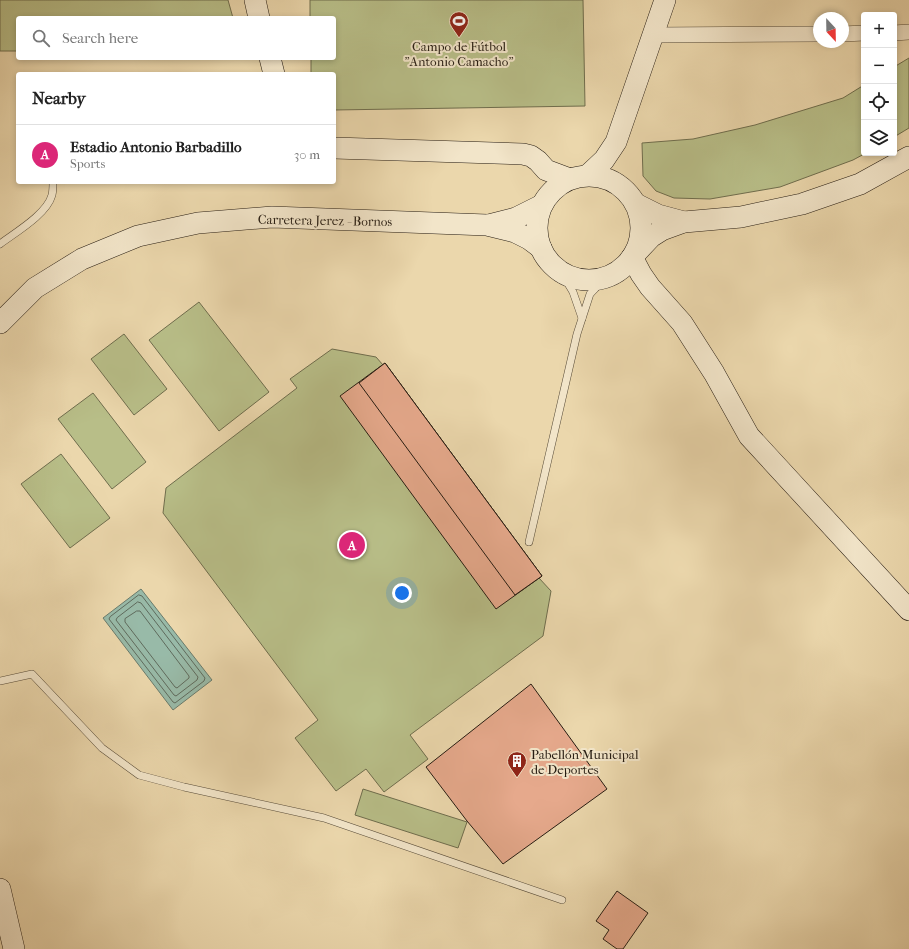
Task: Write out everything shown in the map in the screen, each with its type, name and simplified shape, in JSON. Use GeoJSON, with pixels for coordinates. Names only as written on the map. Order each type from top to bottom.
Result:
{"type":"FeatureCollection","features":[{"type":"Feature","properties":{"kind":"street"},"geometry":{"type":"LineString","coordinates":[[255,0],[259,16]]}},
{"type":"Feature","properties":{"kind":"street"},"geometry":{"type":"LineString","coordinates":[[650,287],[629,278],[609,276],[587,280],[575,278],[561,272],[549,262],[541,248],[537,234],[538,219],[546,200],[559,185],[579,177],[604,160],[616,142],[665,0]]}},
{"type":"Feature","properties":{"kind":"street"},"geometry":{"type":"LineString","coordinates":[[897,33],[909,32]]}},
{"type":"Feature","properties":{"kind":"street"},"geometry":{"type":"LineString","coordinates":[[849,34],[861,33]]}},
{"type":"Feature","properties":{"kind":"street"},"geometry":{"type":"LineString","coordinates":[[653,36],[813,34]]}},
{"type":"Feature","properties":{"kind":"street"},"geometry":{"type":"LineString","coordinates":[[270,60],[274,72]]}},
{"type":"Feature","properties":{"kind":"street"},"geometry":{"type":"LineString","coordinates":[[616,142],[619,169],[642,220],[641,237],[634,255],[641,274],[650,287],[682,323],[714,373],[749,436],[909,610]]}},
{"type":"Feature","properties":{"kind":"street"},"geometry":{"type":"LineString","coordinates":[[336,148],[523,154],[531,156],[546,170],[579,177],[603,177],[617,183],[633,198],[658,215],[684,222]]}},
{"type":"Feature","properties":{"kind":"street"},"geometry":{"type":"LineString","coordinates":[[609,276],[626,266],[651,237],[662,230],[684,222],[741,217],[802,204],[860,184],[909,158]]}},
{"type":"Feature","properties":{"kind":"street"},"geometry":{"type":"LineString","coordinates":[[546,170],[546,200]]}},
{"type":"Feature","properties":{"kind":"street","name":"Carretera Jerez - Bornos"},"geometry":{"type":"LineString","coordinates":[[487,225],[516,218],[546,200]]}},
{"type":"Feature","properties":{"kind":"street","name":"Carretera Jerez - Bornos"},"geometry":{"type":"LineString","coordinates":[[0,323],[35,288],[82,259],[138,236],[198,223],[272,217],[487,225],[515,232],[529,239],[541,248]]}},
{"type":"Feature","properties":{"kind":"street"},"geometry":{"type":"LineString","coordinates":[[0,888],[14,949]]}},
{"type":"Feature","properties":{"kind":"lane"},"geometry":{"type":"LineString","coordinates":[[0,244],[42,212],[49,203],[53,194],[53,184]]}},
{"type":"Feature","properties":{"kind":"lane"},"geometry":{"type":"LineString","coordinates":[[561,272],[573,292],[582,318]]}},
{"type":"Feature","properties":{"kind":"lane"},"geometry":{"type":"LineString","coordinates":[[529,542],[577,334],[590,294],[609,276]]}},
{"type":"Feature","properties":{"kind":"lane"},"geometry":{"type":"LineString","coordinates":[[0,681],[32,674],[102,748],[139,775],[184,787],[324,818],[562,900]]}},
{"type":"Feature","properties":{"kind":"green space"},"geometry":{"type":"Polygon","coordinates":[[[0,0],[228,0],[232,16],[16,16],[16,51],[0,51],[0,0]]]}},
{"type":"Feature","properties":{"kind":"green space","name":"Campo de Fútbol \"Antonio Camacho\""},"geometry":{"type":"Polygon","coordinates":[[[310,0],[583,0],[585,106],[336,110],[336,72],[311,72],[311,60],[336,60],[336,16],[310,16],[310,0]]]}},
{"type":"Feature","properties":{"kind":"green space"},"geometry":{"type":"Polygon","coordinates":[[[909,58],[909,128],[897,135],[897,84],[897,65],[909,58]]]}},
{"type":"Feature","properties":{"kind":"green space"},"geometry":{"type":"Polygon","coordinates":[[[861,87],[861,156],[853,160],[780,187],[710,199],[674,198],[656,191],[643,176],[642,143],[693,139],[755,125],[843,98],[861,87]]]}},
{"type":"Feature","properties":{"kind":"green space"},"geometry":{"type":"Polygon","coordinates":[[[199,302],[269,392],[219,431],[149,340],[199,302]]]}},
{"type":"Feature","properties":{"kind":"green space"},"geometry":{"type":"Polygon","coordinates":[[[124,334],[167,389],[134,415],[91,359],[124,334]]]}},
{"type":"Feature","properties":{"kind":"green space"},"geometry":{"type":"Polygon","coordinates":[[[332,349],[376,357],[383,365],[385,363],[542,576],[539,578],[551,591],[543,636],[410,735],[428,759],[384,792],[366,769],[336,791],[295,738],[318,720],[163,513],[166,488],[297,388],[290,379],[332,349]]]}},
{"type":"Feature","properties":{"kind":"green space"},"geometry":{"type":"Polygon","coordinates":[[[93,393],[146,462],[112,489],[58,419],[93,393]]]}},
{"type":"Feature","properties":{"kind":"green space"},"geometry":{"type":"Polygon","coordinates":[[[61,454],[110,518],[70,548],[21,484],[61,454]]]}},
{"type":"Feature","properties":{"kind":"green space"},"geometry":{"type":"Polygon","coordinates":[[[363,789],[467,822],[458,848],[355,815],[363,789]]]}},
{"type":"Feature","properties":{"kind":"water"},"geometry":{"type":"Polygon","coordinates":[[[141,589],[212,680],[173,710],[103,618],[141,589]]]}},
{"type":"Feature","properties":{"kind":"building"},"geometry":{"type":"Polygon","coordinates":[[[385,363],[542,576],[496,609],[340,396],[385,363]]]}},
{"type":"Feature","properties":{"kind":"building"},"geometry":{"type":"Polygon","coordinates":[[[385,363],[542,576],[515,595],[359,383],[385,363]]]}},
{"type":"Feature","properties":{"kind":"building","name":"Pabellón Municipal de Deportes"},"geometry":{"type":"Polygon","coordinates":[[[531,684],[607,789],[503,864],[467,821],[426,767],[531,684]]]}},
{"type":"Feature","properties":{"kind":"building"},"geometry":{"type":"Polygon","coordinates":[[[617,891],[648,913],[623,949],[617,949],[603,939],[609,930],[596,921],[617,891]]]}},
{"type":"Feature","properties":{"kind":"place","name":"Campo de Fútbol \"Antonio Camacho\""},"geometry":{"type":"Point","coordinates":[459,38]}},
{"type":"Feature","properties":{"kind":"place","name":"Estadio Antonio Barbadillo"},"geometry":{"type":"Point","coordinates":[352,545]}},
{"type":"Feature","properties":{"kind":"place","name":"Pabellón Municipal de Deportes"},"geometry":{"type":"Point","coordinates":[517,778]}}]}
